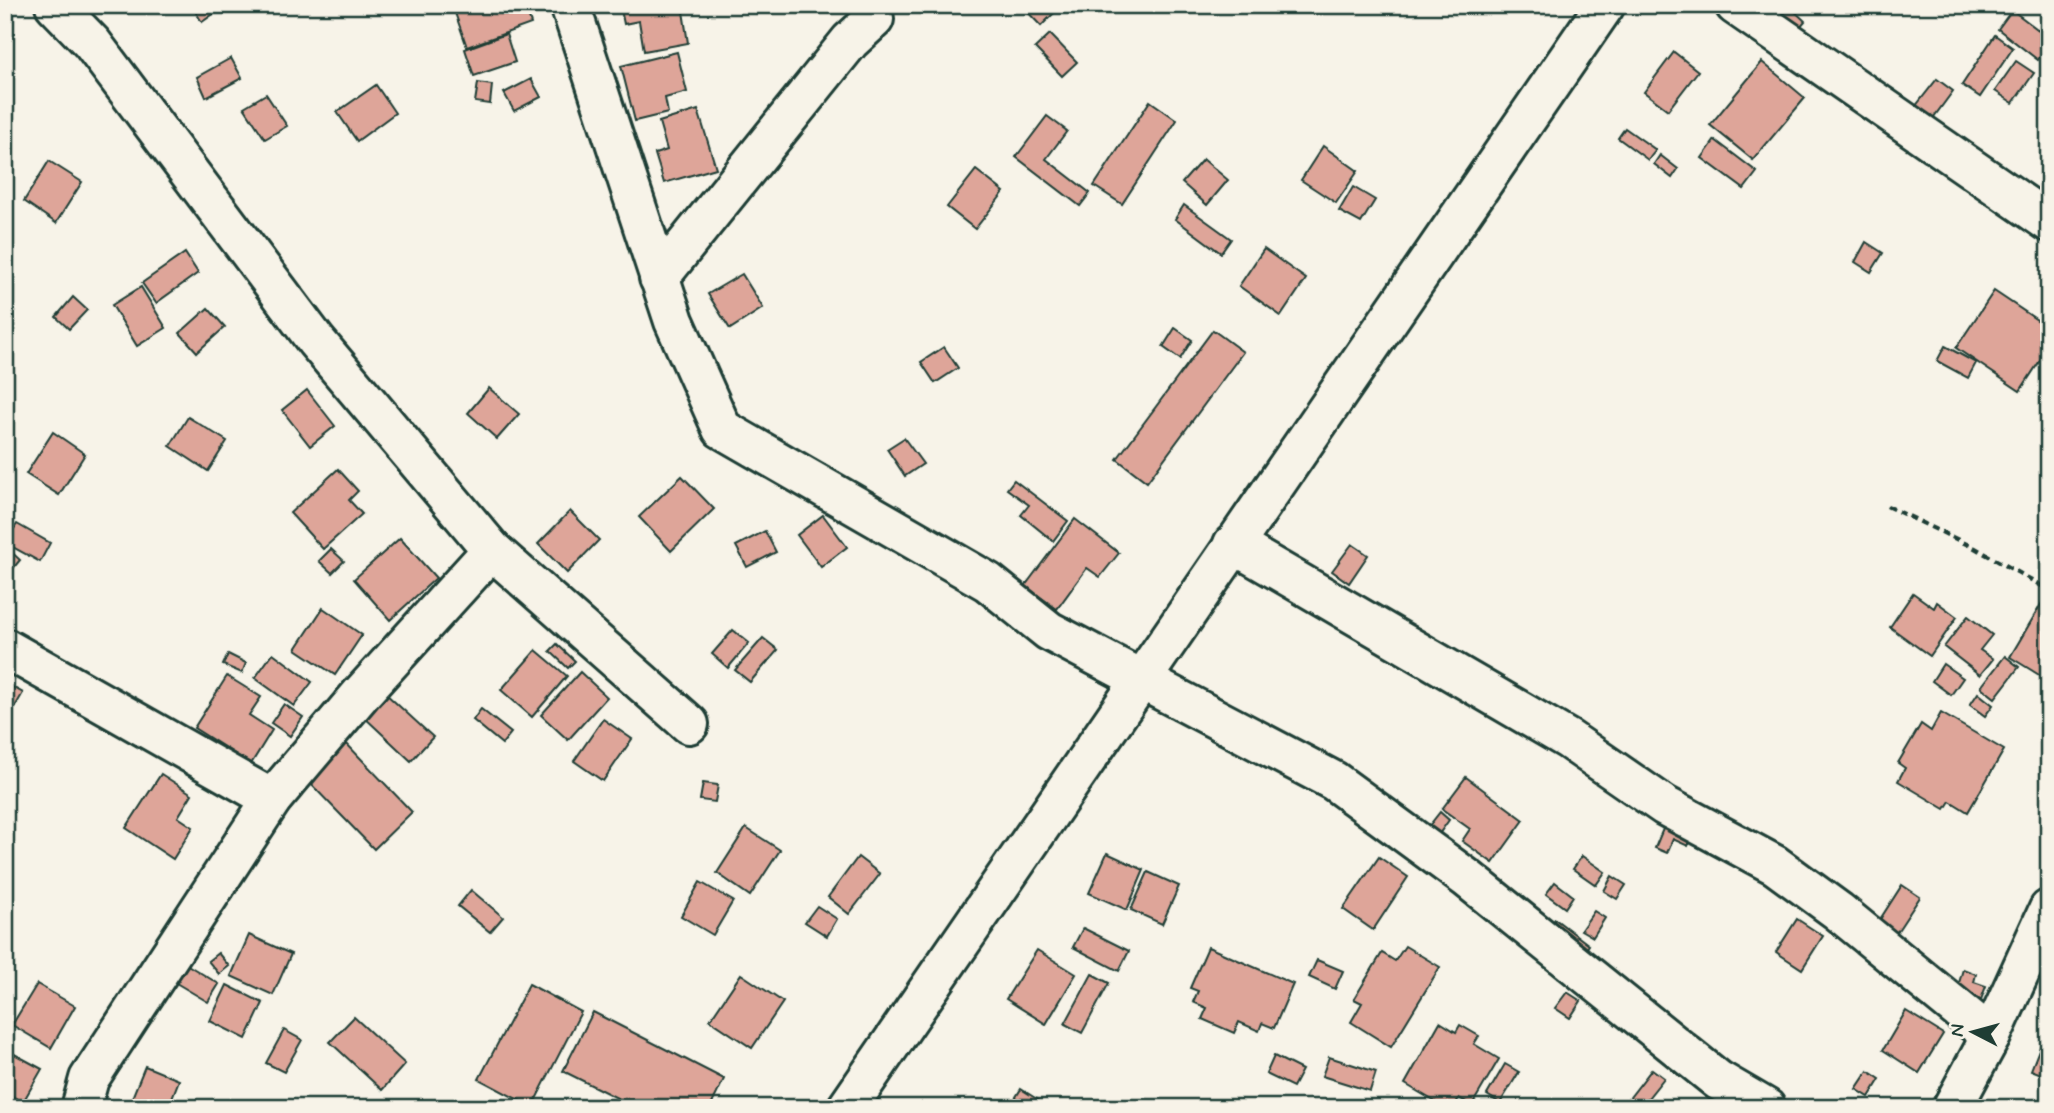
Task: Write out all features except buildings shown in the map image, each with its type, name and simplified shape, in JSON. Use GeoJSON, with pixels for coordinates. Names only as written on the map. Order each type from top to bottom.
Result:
{"type":"FeatureCollection","features":[{"type":"Feature","properties":{"kind":"main road"},"geometry":{"type":"LineString","coordinates":[[55,5],[92,43],[316,341],[492,550],[689,724]]}},
{"type":"Feature","properties":{"kind":"main road"},"geometry":{"type":"LineString","coordinates":[[570,5],[674,321],[722,429],[988,582],[1049,631],[1334,781],[1468,879],[1718,1080],[1766,1108]]}},
{"type":"Feature","properties":{"kind":"main road"},"geometry":{"type":"LineString","coordinates":[[847,1108],[1605,5]]}},
{"type":"Feature","properties":{"kind":"main road"},"geometry":{"type":"LineString","coordinates":[[1735,5],[2049,222]]}},
{"type":"Feature","properties":{"kind":"main road"},"geometry":{"type":"LineString","coordinates":[[659,278],[850,41],[874,19]]}},
{"type":"Feature","properties":{"kind":"main road"},"geometry":{"type":"LineString","coordinates":[[1233,544],[1568,739],[1665,806],[1774,865],[1838,911],[1991,1036]]}},
{"type":"Feature","properties":{"kind":"main road"},"geometry":{"type":"LineString","coordinates":[[81,1108],[89,1079],[272,799],[360,694],[492,550]]}},
{"type":"Feature","properties":{"kind":"main road"},"geometry":{"type":"LineString","coordinates":[[5,648],[272,799]]}},
{"type":"Feature","properties":{"kind":"main road"},"geometry":{"type":"LineString","coordinates":[[1952,1108],[1991,1036],[2049,909]]}},
{"type":"Feature","properties":{"kind":"path"},"geometry":{"type":"LineString","coordinates":[[1886,506],[1975,548],[2049,590]]}}]}
